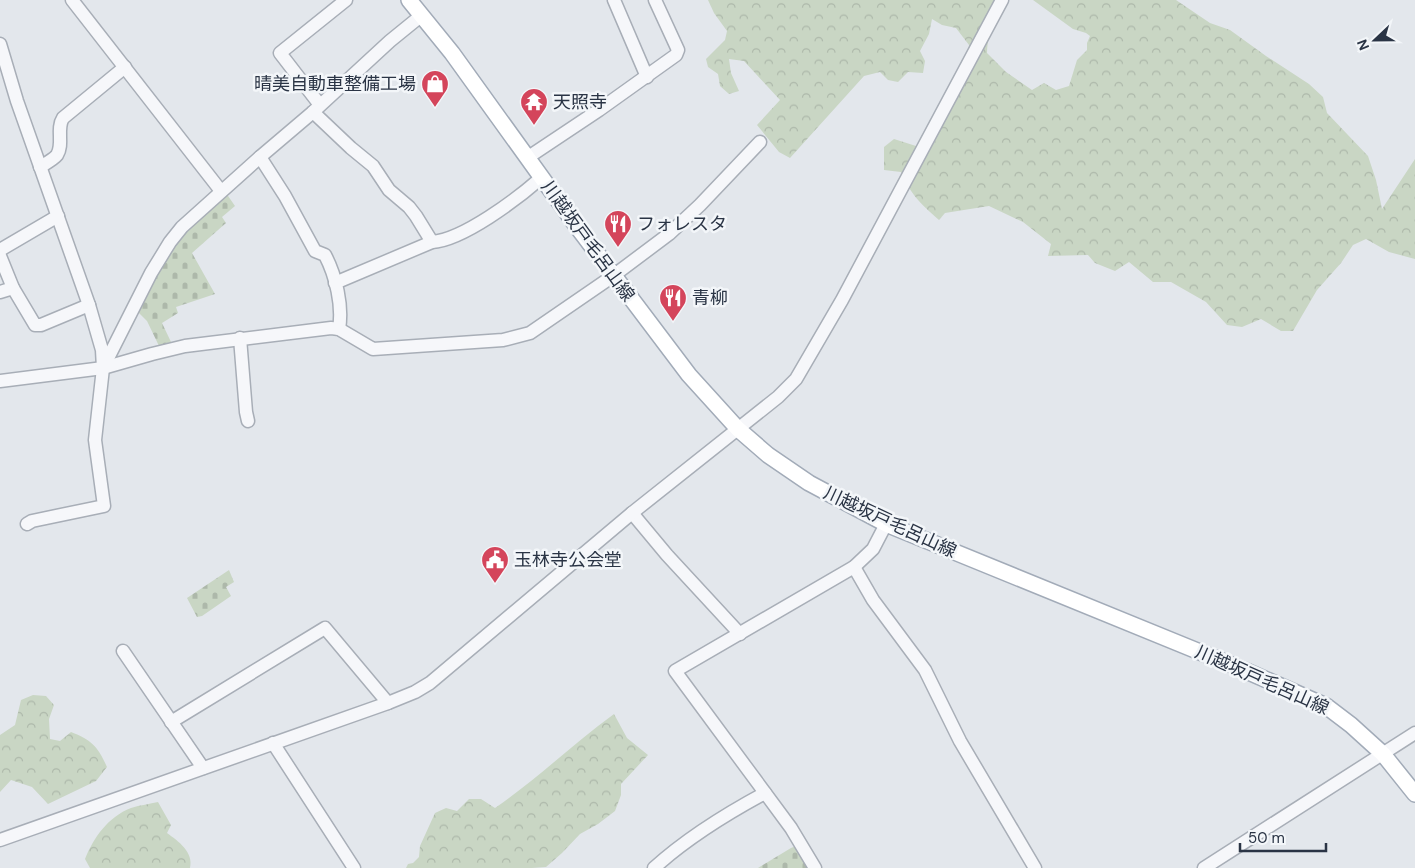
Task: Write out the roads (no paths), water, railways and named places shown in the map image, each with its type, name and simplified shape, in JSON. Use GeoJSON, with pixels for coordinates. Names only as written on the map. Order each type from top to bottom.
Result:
{"type":"FeatureCollection","features":[{"type":"Feature","properties":{"kind":"main road","name":"川越坂戸毛呂山線"},"geometry":{"type":"LineString","coordinates":[[416,5],[613,276],[688,375],[738,429],[768,455],[809,483],[886,524],[1315,700],[1344,719],[1383,754],[1415,794]]}},
{"type":"Feature","properties":{"kind":"street"},"geometry":{"type":"LineString","coordinates":[[72,0],[221,191]]}},
{"type":"Feature","properties":{"kind":"street"},"geometry":{"type":"LineString","coordinates":[[346,0],[280,52],[317,108],[351,148],[374,166],[389,190],[409,207],[416,216],[432,242]]}},
{"type":"Feature","properties":{"kind":"street"},"geometry":{"type":"LineString","coordinates":[[614,0],[647,77]]}},
{"type":"Feature","properties":{"kind":"street"},"geometry":{"type":"LineString","coordinates":[[527,158],[647,77],[676,55],[678,50],[655,0]]}},
{"type":"Feature","properties":{"kind":"street"},"geometry":{"type":"LineString","coordinates":[[0,840],[415,692],[430,683],[632,513],[778,397],[796,379],[842,300],[1002,0]]}},
{"type":"Feature","properties":{"kind":"street"},"geometry":{"type":"LineString","coordinates":[[103,368],[137,299],[170,242],[182,227],[390,41],[416,5]]}},
{"type":"Feature","properties":{"kind":"street"},"geometry":{"type":"LineString","coordinates":[[0,44],[3,64],[58,216],[102,350],[103,368],[94,440],[104,506],[32,521],[27,524]]}},
{"type":"Feature","properties":{"kind":"street"},"geometry":{"type":"LineString","coordinates":[[40,167],[57,155],[60,123],[63,118],[126,67]]}},
{"type":"Feature","properties":{"kind":"street"},"geometry":{"type":"LineString","coordinates":[[0,381],[103,368],[185,346],[331,328],[339,329],[373,349],[435,346],[517,337],[530,333],[613,276],[679,225],[760,142]]}},
{"type":"Feature","properties":{"kind":"street"},"geometry":{"type":"LineString","coordinates":[[260,157],[285,196],[314,251],[325,255],[331,267],[341,318],[339,329]]}},
{"type":"Feature","properties":{"kind":"street"},"geometry":{"type":"LineString","coordinates":[[335,283],[432,242],[440,242],[452,237],[494,214],[524,193],[541,178]]}},
{"type":"Feature","properties":{"kind":"street"},"geometry":{"type":"LineString","coordinates":[[0,250],[58,216]]}},
{"type":"Feature","properties":{"kind":"street"},"geometry":{"type":"LineString","coordinates":[[0,256],[13,288],[35,325],[41,325],[88,305]]}},
{"type":"Feature","properties":{"kind":"street"},"geometry":{"type":"LineString","coordinates":[[0,292],[13,288]]}},
{"type":"Feature","properties":{"kind":"street"},"geometry":{"type":"LineString","coordinates":[[240,338],[248,421]]}},
{"type":"Feature","properties":{"kind":"street"},"geometry":{"type":"LineString","coordinates":[[632,513],[740,634]]}},
{"type":"Feature","properties":{"kind":"street"},"geometry":{"type":"LineString","coordinates":[[816,868],[791,828],[675,671],[854,567],[872,549],[886,524]]}},
{"type":"Feature","properties":{"kind":"street"},"geometry":{"type":"LineString","coordinates":[[854,567],[873,600],[925,670],[960,741],[1035,868]]}},
{"type":"Feature","properties":{"kind":"street"},"geometry":{"type":"LineString","coordinates":[[171,722],[325,628],[388,703]]}},
{"type":"Feature","properties":{"kind":"street"},"geometry":{"type":"LineString","coordinates":[[122,651],[203,768]]}},
{"type":"Feature","properties":{"kind":"street"},"geometry":{"type":"LineString","coordinates":[[1204,868],[1415,733]]}},
{"type":"Feature","properties":{"kind":"street"},"geometry":{"type":"LineString","coordinates":[[272,744],[354,868]]}},
{"type":"Feature","properties":{"kind":"street"},"geometry":{"type":"LineString","coordinates":[[654,868],[670,854],[731,812],[765,793]]}},
{"type":"Feature","properties":{"kind":"place","name":"晴美自動車整備工場"},"geometry":{"type":"Point","coordinates":[435,108]}},
{"type":"Feature","properties":{"kind":"place","name":"天照寺"},"geometry":{"type":"Point","coordinates":[534,126]}},
{"type":"Feature","properties":{"kind":"place","name":"フォレスタ"},"geometry":{"type":"Point","coordinates":[618,248]}},
{"type":"Feature","properties":{"kind":"place","name":"青柳"},"geometry":{"type":"Point","coordinates":[673,322]}},
{"type":"Feature","properties":{"kind":"place","name":"玉林寺公会堂"},"geometry":{"type":"Point","coordinates":[495,584]}}]}
